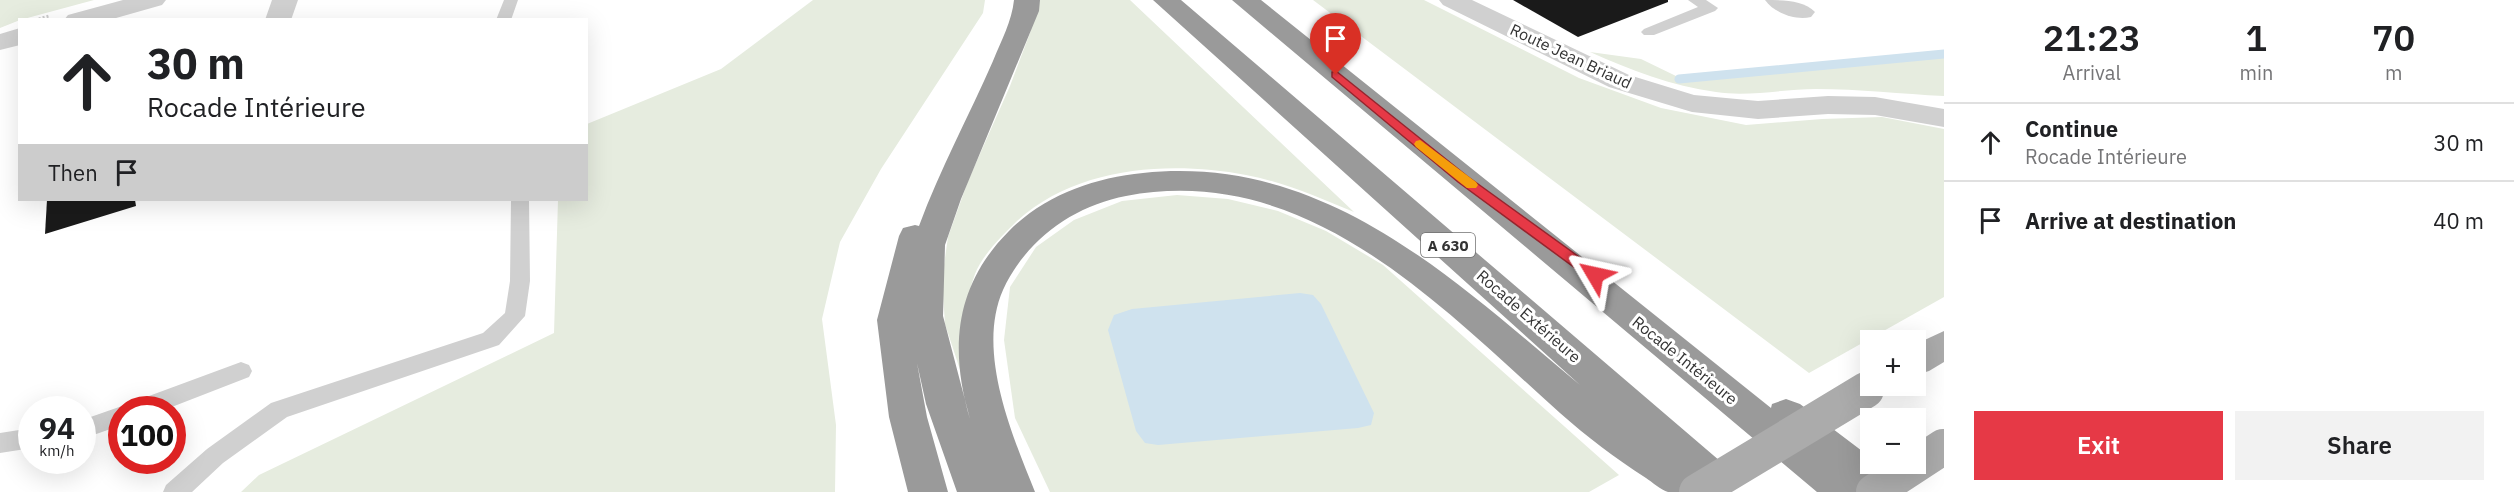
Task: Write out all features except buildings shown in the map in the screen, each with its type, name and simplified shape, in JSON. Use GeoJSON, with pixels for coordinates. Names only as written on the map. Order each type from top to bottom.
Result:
{"type":"FeatureCollection","features":[{"type":"Feature","properties":{"kind":"highway"},"geometry":{"type":"LineString","coordinates":[[977,492],[945,404],[924,316],[929,245],[945,198],[1002,71],[1026,11],[1027,0]]}},
{"type":"Feature","properties":{"kind":"highway","name":"Rocade Extérieure"},"geometry":{"type":"LineString","coordinates":[[1166,0],[1727,492]]}},
{"type":"Feature","properties":{"kind":"highway","name":"Rocade Intérieure"},"geometry":{"type":"LineString","coordinates":[[1245,0],[1846,492]]}},
{"type":"Feature","properties":{"kind":"highway"},"geometry":{"type":"LineString","coordinates":[[928,492],[908,417],[895,320],[915,236],[931,198],[963,156]]}},
{"type":"Feature","properties":{"kind":"highway"},"geometry":{"type":"LineString","coordinates":[[1463,179],[1766,400],[1887,492]]}},
{"type":"Feature","properties":{"kind":"highway"},"geometry":{"type":"LineString","coordinates":[[1015,492],[983,396],[976,351],[980,310],[994,272],[1037,221],[1069,203],[1111,188],[1151,182],[1201,182],[1254,188],[1298,203],[1342,222],[1392,254],[1484,324],[1598,423],[1699,492]]}},
{"type":"Feature","properties":{"kind":"main road"},"geometry":{"type":"LineString","coordinates":[[1926,355],[1944,345]]}},
{"type":"Feature","properties":{"kind":"main road"},"geometry":{"type":"LineString","coordinates":[[1699,492],[1860,394]]}},
{"type":"Feature","properties":{"kind":"main road"},"geometry":{"type":"LineString","coordinates":[[1874,492],[1943,446]]}},
{"type":"Feature","properties":{"kind":"street"},"geometry":{"type":"LineString","coordinates":[[85,18],[153,0]]}},
{"type":"Feature","properties":{"kind":"street"},"geometry":{"type":"LineString","coordinates":[[279,18],[285,0]]}},
{"type":"Feature","properties":{"kind":"street","name":"Route Jean Briaud"},"geometry":{"type":"LineString","coordinates":[[1452,0],[1619,81],[1692,103],[1758,110],[1828,105],[1875,106],[1944,118]]}},
{"type":"Feature","properties":{"kind":"street"},"geometry":{"type":"LineString","coordinates":[[1778,0],[1802,12]]}},
{"type":"Feature","properties":{"kind":"street"},"geometry":{"type":"LineString","coordinates":[[0,42],[18,37]]}},
{"type":"Feature","properties":{"kind":"lane"},"geometry":{"type":"LineString","coordinates":[[504,18],[511,0]]}},
{"type":"Feature","properties":{"kind":"lane"},"geometry":{"type":"LineString","coordinates":[[1649,32],[1710,8],[1695,0]]}},
{"type":"Feature","properties":{"kind":"lane"},"geometry":{"type":"LineString","coordinates":[[175,492],[214,456],[279,410],[491,339],[515,316],[520,281],[520,201]]}},
{"type":"Feature","properties":{"kind":"lane"},"geometry":{"type":"LineString","coordinates":[[175,396],[241,371]]}},
{"type":"Feature","properties":{"kind":"lane"},"geometry":{"type":"LineString","coordinates":[[0,443],[18,440]]}},
{"type":"Feature","properties":{"kind":"shaded area"},"geometry":{"type":"Polygon","coordinates":[[[0,0],[94,0],[27,18],[18,18],[18,21],[0,28],[0,0]]]}},
{"type":"Feature","properties":{"kind":"shaded area"},"geometry":{"type":"Polygon","coordinates":[[[813,0],[985,0],[983,13],[881,169],[840,242],[822,319],[836,425],[835,492],[241,492],[259,475],[554,333],[558,201],[588,201],[588,124],[721,69],[813,0]]]}},
{"type":"Feature","properties":{"kind":"shaded area"},"geometry":{"type":"Polygon","coordinates":[[[1037,0],[1130,0],[1354,212],[1274,182],[1217,171],[1156,169],[1126,172],[1068,189],[1041,203],[1017,221],[993,246],[978,267],[971,287],[966,314],[964,382],[945,324],[942,279],[948,237],[968,181],[1010,86],[1030,33],[1037,0]]]}},
{"type":"Feature","properties":{"kind":"shaded area"},"geometry":{"type":"Polygon","coordinates":[[[1313,0],[1424,0],[1579,78],[1661,108],[1746,125],[1882,117],[1944,129],[1944,297],[1885,330],[1860,330],[1860,344],[1809,373],[1313,0]]]}},
{"type":"Feature","properties":{"kind":"shaded area"},"geometry":{"type":"Polygon","coordinates":[[[1944,51],[1944,96],[1832,89],[1741,94],[1716,92],[1652,77],[1590,52],[1641,59],[1676,76],[1944,51]]]}},
{"type":"Feature","properties":{"kind":"shaded area"},"geometry":{"type":"Polygon","coordinates":[[[1177,195],[1228,199],[1278,211],[1326,231],[1383,265],[1619,475],[1589,492],[1050,492],[1015,418],[1004,340],[1010,287],[1036,247],[1074,220],[1122,201],[1177,195]]]}},
{"type":"Feature","properties":{"kind":"water"},"geometry":{"type":"Polygon","coordinates":[[[1300,293],[1313,295],[1321,304],[1374,413],[1371,425],[1158,445],[1145,443],[1136,431],[1108,330],[1114,315],[1132,309],[1300,293]]]}},
{"type":"Feature","properties":{"kind":"waterway"},"geometry":{"type":"LineString","coordinates":[[1679,79],[1944,54]]}},
{"type":"Feature","properties":{"kind":"slow traffic"},"geometry":{"type":"LineString","coordinates":[[1420,144],[1471,185]]}},
{"type":"Feature","properties":{"kind":"route"},"geometry":{"type":"LineString","coordinates":[[1336,75],[1463,179],[1595,275]]}}]}
